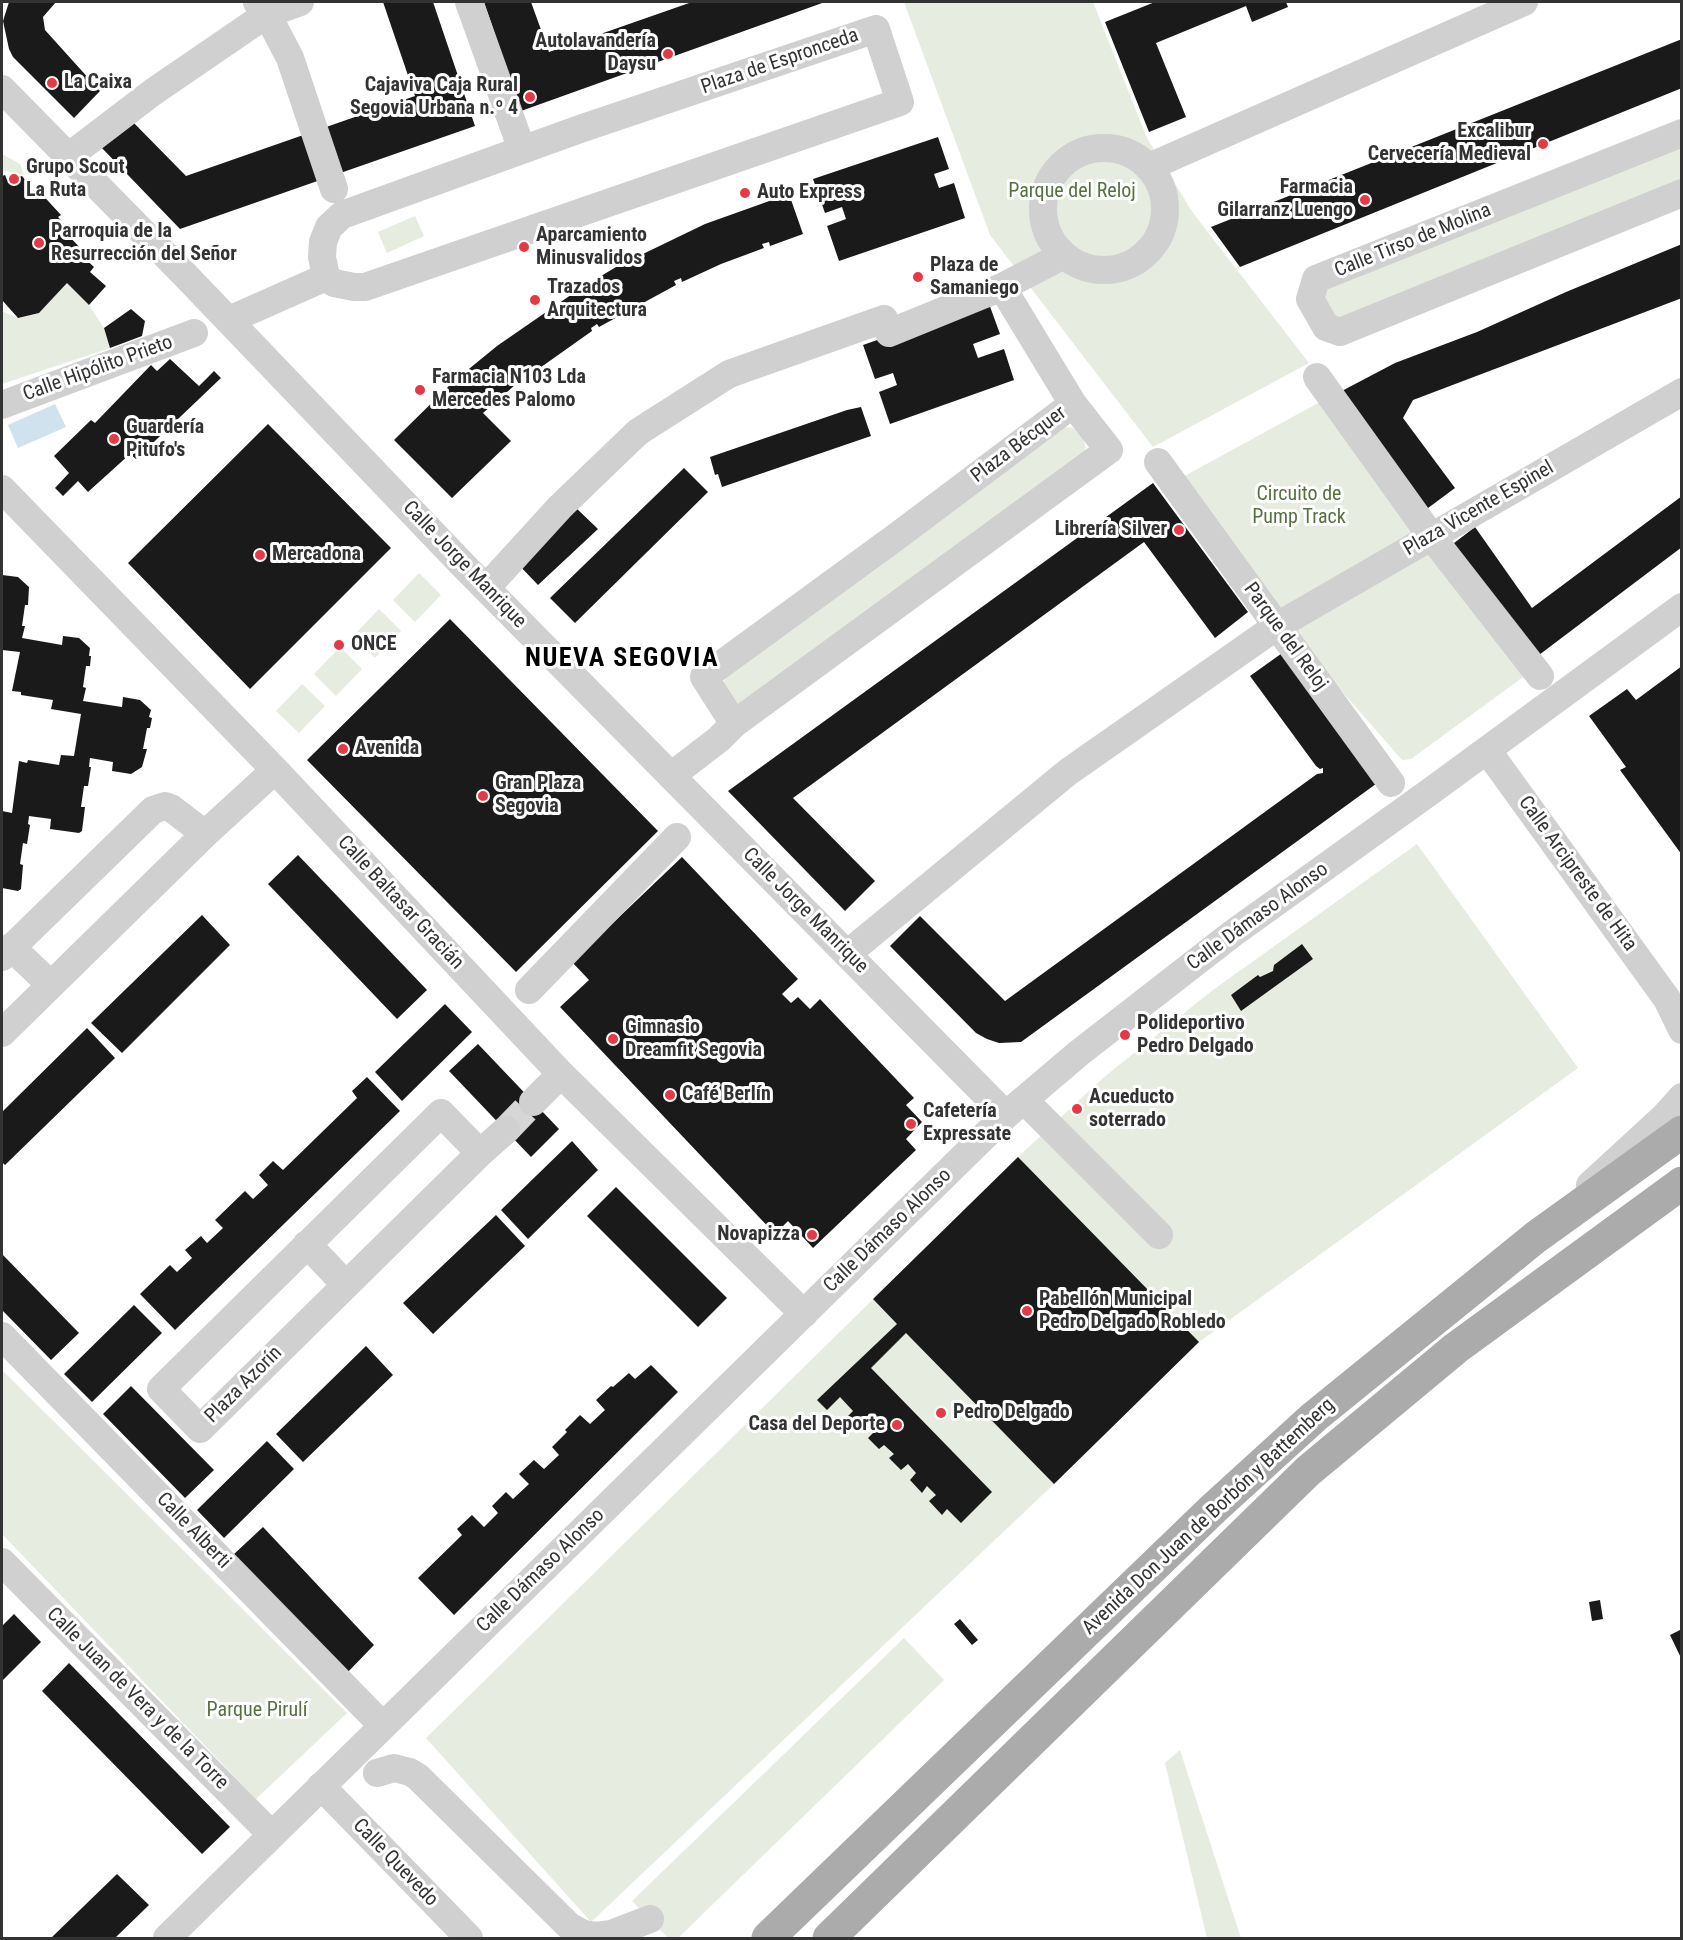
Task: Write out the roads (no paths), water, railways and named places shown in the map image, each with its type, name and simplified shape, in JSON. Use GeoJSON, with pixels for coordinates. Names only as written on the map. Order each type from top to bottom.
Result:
{"type":"FeatureCollection","features":[{"type":"Feature","properties":{"kind":"main road","name":"Avenida Don Juan de Borbón y Battemberg"},"geometry":{"type":"LineString","coordinates":[[771,1935],[1292,1436],[1536,1237],[1682,1132]]}},
{"type":"Feature","properties":{"kind":"main road","name":"Avenida Don Juan de Borbón y Battemberg"},"geometry":{"type":"LineString","coordinates":[[829,1938],[1308,1471],[1456,1348],[1682,1183]]}},
{"type":"Feature","properties":{"kind":"street"},"geometry":{"type":"LineString","coordinates":[[68,157],[262,8],[300,2]]}},
{"type":"Feature","properties":{"kind":"street"},"geometry":{"type":"LineString","coordinates":[[469,2],[522,150]]}},
{"type":"Feature","properties":{"kind":"street"},"geometry":{"type":"LineString","coordinates":[[1149,167],[1524,2]]}},
{"type":"Feature","properties":{"kind":"street"},"geometry":{"type":"LineString","coordinates":[[262,8],[290,58],[334,189]]}},
{"type":"Feature","properties":{"kind":"street","name":"Plaza de Espronceda"},"geometry":{"type":"LineString","coordinates":[[876,29],[900,102],[365,287],[334,283],[326,277],[322,257],[323,242],[329,227],[342,215],[580,129],[876,29]]}},
{"type":"Feature","properties":{"kind":"street","name":"Calle Jorge Manrique"},"geometry":{"type":"LineString","coordinates":[[2,89],[229,320],[486,588],[846,954],[1159,1235]]}},
{"type":"Feature","properties":{"kind":"street","name":"Calle Tirso de Molina"},"geometry":{"type":"LineString","coordinates":[[1682,133],[1316,279],[1310,299],[1326,327],[1340,332],[1682,193]]}},
{"type":"Feature","properties":{"kind":"street"},"geometry":{"type":"LineString","coordinates":[[1099,148],[1117,149],[1134,156],[1149,167],[1164,194],[1165,214],[1161,232],[1151,249],[1136,261],[1118,269],[1099,270],[1081,266],[1064,255],[1053,242],[1046,226],[1043,209],[1046,191],[1053,176],[1066,162],[1082,153],[1099,148]]}},
{"type":"Feature","properties":{"kind":"street"},"geometry":{"type":"LineString","coordinates":[[486,588],[560,507],[638,432],[729,374],[884,319],[889,333],[1002,287],[1064,255]]}},
{"type":"Feature","properties":{"kind":"street"},"geometry":{"type":"LineString","coordinates":[[229,320],[326,277]]}},
{"type":"Feature","properties":{"kind":"street"},"geometry":{"type":"LineString","coordinates":[[1002,287],[1073,404]]}},
{"type":"Feature","properties":{"kind":"street","name":"Calle Hipólito Prieto"},"geometry":{"type":"LineString","coordinates":[[2,405],[194,333]]}},
{"type":"Feature","properties":{"kind":"street"},"geometry":{"type":"LineString","coordinates":[[1317,377],[1431,536],[1540,676]]}},
{"type":"Feature","properties":{"kind":"street","name":"Plaza Vicente Espinel"},"geometry":{"type":"LineString","coordinates":[[846,954],[1068,772],[1277,626],[1682,392]]}},
{"type":"Feature","properties":{"kind":"street","name":"Plaza Bécquer"},"geometry":{"type":"LineString","coordinates":[[671,776],[734,724],[1109,450],[1073,404],[897,537],[704,677],[734,724]]}},
{"type":"Feature","properties":{"kind":"street","name":"Parque del Reloj"},"geometry":{"type":"LineString","coordinates":[[1158,462],[1391,783]]}},
{"type":"Feature","properties":{"kind":"street","name":"Calle Baltasar Gracián"},"geometry":{"type":"LineString","coordinates":[[2,489],[275,770],[561,1074],[804,1314]]}},
{"type":"Feature","properties":{"kind":"street","name":"Calle Dámaso Alonso"},"geometry":{"type":"LineString","coordinates":[[166,1938],[1015,1107],[1079,1053],[1232,934],[1682,607]]}},
{"type":"Feature","properties":{"kind":"street","name":"Calle Arcipreste de Hita"},"geometry":{"type":"LineString","coordinates":[[1487,750],[1674,1004],[1682,1030]]}},
{"type":"Feature","properties":{"kind":"street"},"geometry":{"type":"LineString","coordinates":[[2,1033],[205,834],[275,770]]}},
{"type":"Feature","properties":{"kind":"street"},"geometry":{"type":"LineString","coordinates":[[51,985],[6,952],[153,810],[165,806],[171,808],[205,834]]}},
{"type":"Feature","properties":{"kind":"street"},"geometry":{"type":"LineString","coordinates":[[529,990],[677,837]]}},
{"type":"Feature","properties":{"kind":"street"},"geometry":{"type":"LineString","coordinates":[[533,1102],[561,1074]]}},
{"type":"Feature","properties":{"kind":"street"},"geometry":{"type":"LineString","coordinates":[[1536,1237],[1614,1161],[1664,1117],[1682,1097]]}},
{"type":"Feature","properties":{"kind":"street","name":"Plaza Azorín"},"geometry":{"type":"LineString","coordinates":[[480,1153],[441,1113],[161,1389],[200,1429],[506,1130]]}},
{"type":"Feature","properties":{"kind":"street"},"geometry":{"type":"LineString","coordinates":[[307,1244],[346,1285]]}},
{"type":"Feature","properties":{"kind":"street","name":"Calle Alberti"},"geometry":{"type":"LineString","coordinates":[[2,1336],[383,1726]]}},
{"type":"Feature","properties":{"kind":"street","name":"Calle Juan de Vera y de la Torre"},"geometry":{"type":"LineString","coordinates":[[2,1562],[272,1835]]}},
{"type":"Feature","properties":{"kind":"street"},"geometry":{"type":"LineString","coordinates":[[377,1773],[394,1768],[410,1772],[418,1777],[569,1926],[584,1934],[596,1936],[610,1934],[650,1919]]}},
{"type":"Feature","properties":{"kind":"street","name":"Calle Quevedo"},"geometry":{"type":"LineString","coordinates":[[321,1786],[469,1938]]}},
{"type":"Feature","properties":{"kind":"water"},"geometry":{"type":"Polygon","coordinates":[[[55,404],[66,427],[18,448],[8,425],[55,404]]]}},
{"type":"Feature","properties":{"kind":"tunnel"},"geometry":{"type":"LineString","coordinates":[[506,1130],[533,1102]]}},
{"type":"Feature","properties":{"kind":"place","name":"Autolavandería Daysu"},"geometry":{"type":"Point","coordinates":[668,54]}},
{"type":"Feature","properties":{"kind":"place","name":"La Caixa"},"geometry":{"type":"Point","coordinates":[52,83]}},
{"type":"Feature","properties":{"kind":"place","name":"Cajaviva Caja Rural Segovia Urbana n.º 4"},"geometry":{"type":"Point","coordinates":[530,97]}},
{"type":"Feature","properties":{"kind":"place","name":"Excalibur Cervecería Medieval"},"geometry":{"type":"Point","coordinates":[1543,144]}},
{"type":"Feature","properties":{"kind":"place","name":"Grupo Scout La Ruta"},"geometry":{"type":"Point","coordinates":[14,179]}},
{"type":"Feature","properties":{"kind":"place","name":"Auto Express"},"geometry":{"type":"Point","coordinates":[745,193]}},
{"type":"Feature","properties":{"kind":"place","name":"Farmacia Gilarranz Luengo"},"geometry":{"type":"Point","coordinates":[1365,200]}},
{"type":"Feature","properties":{"kind":"place","name":"Parroquia de la Resurrección del Señor"},"geometry":{"type":"Point","coordinates":[39,243]}},
{"type":"Feature","properties":{"kind":"place","name":"Aparcamiento Minusvalidos"},"geometry":{"type":"Point","coordinates":[524,247]}},
{"type":"Feature","properties":{"kind":"place","name":"Plaza de Samaniego"},"geometry":{"type":"Point","coordinates":[918,277]}},
{"type":"Feature","properties":{"kind":"place","name":"Trazados Arquitectura"},"geometry":{"type":"Point","coordinates":[535,300]}},
{"type":"Feature","properties":{"kind":"place","name":"Farmacia N103 Lda Mercedes Palomo"},"geometry":{"type":"Point","coordinates":[420,390]}},
{"type":"Feature","properties":{"kind":"place","name":"Guardería Pitufo's"},"geometry":{"type":"Point","coordinates":[114,439]}},
{"type":"Feature","properties":{"kind":"place","name":"Librería Silver"},"geometry":{"type":"Point","coordinates":[1179,530]}},
{"type":"Feature","properties":{"kind":"place","name":"Mercadona"},"geometry":{"type":"Point","coordinates":[260,555]}},
{"type":"Feature","properties":{"kind":"place","name":"ONCE"},"geometry":{"type":"Point","coordinates":[339,645]}},
{"type":"Feature","properties":{"kind":"place","name":"Avenida"},"geometry":{"type":"Point","coordinates":[343,749]}},
{"type":"Feature","properties":{"kind":"place","name":"Gran Plaza Segovia"},"geometry":{"type":"Point","coordinates":[483,796]}},
{"type":"Feature","properties":{"kind":"place","name":"Polideportivo Pedro Delgado"},"geometry":{"type":"Point","coordinates":[1125,1035]}},
{"type":"Feature","properties":{"kind":"place","name":"Gimnasio Dreamfit Segovia"},"geometry":{"type":"Point","coordinates":[613,1039]}},
{"type":"Feature","properties":{"kind":"place","name":"Café Berlín"},"geometry":{"type":"Point","coordinates":[670,1095]}},
{"type":"Feature","properties":{"kind":"place","name":"Acueducto soterrado"},"geometry":{"type":"Point","coordinates":[1077,1109]}},
{"type":"Feature","properties":{"kind":"place","name":"Cafetería Expressate"},"geometry":{"type":"Point","coordinates":[911,1124]}},
{"type":"Feature","properties":{"kind":"place","name":"Novapizza"},"geometry":{"type":"Point","coordinates":[812,1235]}},
{"type":"Feature","properties":{"kind":"place","name":"Pabellón Municipal Pedro Delgado Robledo"},"geometry":{"type":"Point","coordinates":[1027,1311]}},
{"type":"Feature","properties":{"kind":"place","name":"Pedro Delgado"},"geometry":{"type":"Point","coordinates":[941,1413]}},
{"type":"Feature","properties":{"kind":"place","name":"Casa del Deporte"},"geometry":{"type":"Point","coordinates":[897,1425]}},
{"type":"Feature","properties":{"kind":"district","name":"NUEVA SEGOVIA"},"geometry":{"type":"Point","coordinates":[622,659]}},
{"type":"Feature","properties":{"kind":"park label","name":"Circuito de Pump Track"},"geometry":{"type":"Point","coordinates":[1299,506]}},
{"type":"Feature","properties":{"kind":"park label","name":"Parque Pirulí"},"geometry":{"type":"Point","coordinates":[257,1711]}}]}
